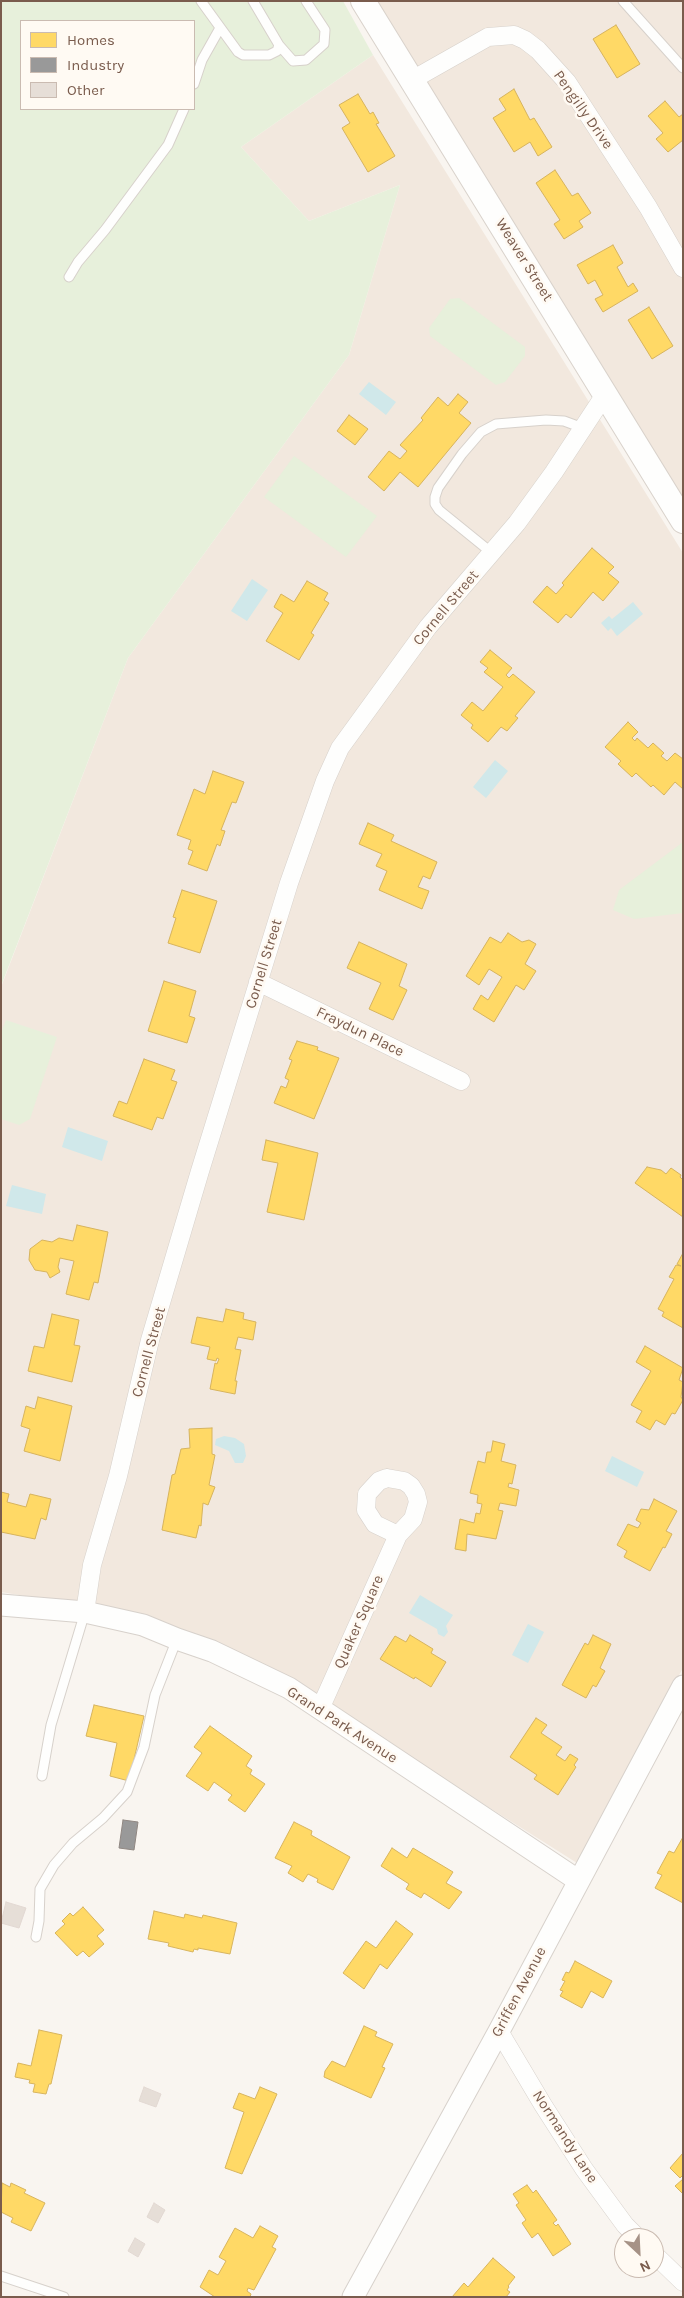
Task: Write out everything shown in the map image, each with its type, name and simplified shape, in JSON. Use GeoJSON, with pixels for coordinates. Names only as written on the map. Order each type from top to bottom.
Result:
{"type":"FeatureCollection","features":[{"type":"Feature","properties":{"kind":"main road","name":"Weaver Street"},"geometry":{"type":"LineString","coordinates":[[363,1],[606,392],[683,521]]}},
{"type":"Feature","properties":{"kind":"street","name":"Pengilly Drive"},"geometry":{"type":"LineString","coordinates":[[412,80],[488,37],[514,35],[525,40],[538,50],[567,82],[648,207],[683,268]]}},
{"type":"Feature","properties":{"kind":"street","name":"Cornell Street"},"geometry":{"type":"LineString","coordinates":[[85,1612],[92,1565],[118,1476],[150,1340],[258,982],[289,883],[325,781],[340,748],[428,627],[492,553],[549,480],[606,392]]}},
{"type":"Feature","properties":{"kind":"street","name":"Fraydun Place"},"geometry":{"type":"LineString","coordinates":[[258,982],[461,1081]]}},
{"type":"Feature","properties":{"kind":"street","name":"Quaker Square"},"geometry":{"type":"LineString","coordinates":[[320,1709],[398,1535]]}},
{"type":"Feature","properties":{"kind":"street","name":"Grand Park Avenue"},"geometry":{"type":"LineString","coordinates":[[1,1605],[85,1612],[143,1625],[177,1639],[212,1650],[289,1688],[579,1881]]}},
{"type":"Feature","properties":{"kind":"street","name":"Griffen Avenue"},"geometry":{"type":"LineString","coordinates":[[353,2297],[499,2031],[683,1686]]}},
{"type":"Feature","properties":{"kind":"street","name":"Normandy Lane"},"geometry":{"type":"LineString","coordinates":[[499,2031],[584,2169],[628,2228]]}},
{"type":"Feature","properties":{"kind":"street"},"geometry":{"type":"LineString","coordinates":[[664,2264],[683,2282]]}},
{"type":"Feature","properties":{"kind":"lane"},"geometry":{"type":"LineString","coordinates":[[200,1],[243,56],[268,55],[276,51],[279,45]]}},
{"type":"Feature","properties":{"kind":"lane"},"geometry":{"type":"LineString","coordinates":[[254,1],[279,45],[293,61],[306,60],[324,44],[325,30],[306,1]]}},
{"type":"Feature","properties":{"kind":"lane"},"geometry":{"type":"LineString","coordinates":[[623,1],[683,68]]}},
{"type":"Feature","properties":{"kind":"lane"},"geometry":{"type":"LineString","coordinates":[[195,81],[202,60],[220,28]]}},
{"type":"Feature","properties":{"kind":"lane"},"geometry":{"type":"LineString","coordinates":[[70,277],[78,262],[105,230],[168,145],[184,110]]}},
{"type":"Feature","properties":{"kind":"lane"},"geometry":{"type":"LineString","coordinates":[[492,553],[439,510],[435,504],[434,497],[438,488],[458,459],[481,432],[496,424],[546,420],[564,421],[583,428]]}},
{"type":"Feature","properties":{"kind":"lane"},"geometry":{"type":"LineString","coordinates":[[42,1776],[51,1725],[85,1612]]}},
{"type":"Feature","properties":{"kind":"lane"},"geometry":{"type":"LineString","coordinates":[[36,1937],[39,1921],[40,1889],[54,1865],[73,1843],[103,1818],[127,1792],[144,1747],[155,1695],[177,1639]]}},
{"type":"Feature","properties":{"kind":"lane"},"geometry":{"type":"LineString","coordinates":[[1,2276],[64,2297]]}},
{"type":"Feature","properties":{"kind":"shaded area"},"geometry":{"type":"Polygon","coordinates":[[[368,1],[683,1],[683,506],[368,1]]]}},
{"type":"Feature","properties":{"kind":"shaded area"},"geometry":{"type":"Polygon","coordinates":[[[373,55],[683,553],[683,1668],[577,1863],[257,1661],[50,1600],[1,1592],[1,987],[128,658],[349,355],[400,185],[309,221],[241,147],[373,55]]]}},
{"type":"Feature","properties":{"kind":"green space"},"geometry":{"type":"Polygon","coordinates":[[[1,1],[343,1],[373,55],[241,147],[309,221],[400,185],[349,355],[128,658],[1,986],[1,1]]]}},
{"type":"Feature","properties":{"kind":"green space"},"geometry":{"type":"Polygon","coordinates":[[[459,298],[525,347],[525,356],[505,382],[496,385],[430,336],[429,328],[450,299],[459,298]]]}},
{"type":"Feature","properties":{"kind":"green space"},"geometry":{"type":"Polygon","coordinates":[[[294,456],[377,516],[346,557],[264,497],[294,456]]]}},
{"type":"Feature","properties":{"kind":"green space"},"geometry":{"type":"Polygon","coordinates":[[[683,842],[683,913],[634,919],[613,910],[619,890],[683,842]]]}},
{"type":"Feature","properties":{"kind":"green space"},"geometry":{"type":"Polygon","coordinates":[[[6,1020],[57,1037],[30,1119],[19,1125],[1,1119],[1,1033],[6,1020]]]}},
{"type":"Feature","properties":{"kind":"water"},"geometry":{"type":"Polygon","coordinates":[[[369,382],[396,402],[386,415],[359,394],[369,382]]]}},
{"type":"Feature","properties":{"kind":"water"},"geometry":{"type":"Polygon","coordinates":[[[252,579],[268,590],[247,621],[231,611],[252,579]]]}},
{"type":"Feature","properties":{"kind":"water"},"geometry":{"type":"Polygon","coordinates":[[[633,602],[643,614],[617,636],[611,628],[608,631],[601,623],[609,616],[612,619],[633,602]]]}},
{"type":"Feature","properties":{"kind":"water"},"geometry":{"type":"Polygon","coordinates":[[[495,760],[508,771],[486,798],[473,787],[495,760]]]}},
{"type":"Feature","properties":{"kind":"water"},"geometry":{"type":"Polygon","coordinates":[[[68,1127],[108,1141],[102,1161],[62,1147],[68,1127]]]}},
{"type":"Feature","properties":{"kind":"water"},"geometry":{"type":"Polygon","coordinates":[[[12,1185],[46,1194],[42,1214],[6,1206],[12,1185]]]}},
{"type":"Feature","properties":{"kind":"water"},"geometry":{"type":"Polygon","coordinates":[[[224,1436],[235,1438],[244,1444],[246,1456],[243,1463],[235,1463],[229,1451],[215,1445],[216,1439],[224,1436]]]}},
{"type":"Feature","properties":{"kind":"water"},"geometry":{"type":"Polygon","coordinates":[[[612,1456],[644,1472],[637,1487],[605,1471],[612,1456]]]}},
{"type":"Feature","properties":{"kind":"water"},"geometry":{"type":"Polygon","coordinates":[[[420,1595],[453,1615],[446,1626],[448,1632],[444,1637],[438,1634],[437,1629],[409,1613],[420,1595]]]}},
{"type":"Feature","properties":{"kind":"water"},"geometry":{"type":"Polygon","coordinates":[[[528,1624],[544,1632],[528,1663],[512,1655],[528,1624]]]}},
{"type":"Feature","properties":{"kind":"building: Homes"},"geometry":{"type":"Polygon","coordinates":[[[616,25],[640,64],[617,78],[593,39],[616,25]]]}},
{"type":"Feature","properties":{"kind":"building: Homes"},"geometry":{"type":"Polygon","coordinates":[[[514,89],[530,120],[534,118],[552,147],[538,156],[530,142],[514,152],[493,118],[506,110],[499,99],[514,89]]]}},
{"type":"Feature","properties":{"kind":"building: Homes"},"geometry":{"type":"Polygon","coordinates":[[[358,94],[370,114],[373,112],[379,123],[376,124],[395,156],[368,172],[342,128],[350,123],[339,105],[358,94]]]}},
{"type":"Feature","properties":{"kind":"building: Homes"},"geometry":{"type":"Polygon","coordinates":[[[665,101],[679,117],[683,114],[683,140],[668,152],[656,139],[663,133],[648,116],[665,101]]]}},
{"type":"Feature","properties":{"kind":"building: Homes"},"geometry":{"type":"Polygon","coordinates":[[[555,170],[572,196],[578,193],[591,213],[579,221],[583,227],[564,239],[554,224],[560,220],[536,183],[555,170]]]}},
{"type":"Feature","properties":{"kind":"building: Homes"},"geometry":{"type":"Polygon","coordinates":[[[613,245],[623,263],[617,267],[628,287],[633,283],[638,291],[603,312],[595,299],[603,295],[595,280],[588,284],[577,265],[613,245]]]}},
{"type":"Feature","properties":{"kind":"building: Homes"},"geometry":{"type":"Polygon","coordinates":[[[649,307],[673,346],[652,359],[628,320],[649,307]]]}},
{"type":"Feature","properties":{"kind":"building: Homes"},"geometry":{"type":"Polygon","coordinates":[[[458,394],[468,402],[459,413],[471,423],[418,487],[400,472],[384,491],[368,477],[389,451],[400,459],[407,451],[400,445],[423,420],[421,418],[438,397],[448,406],[458,394]]]}},
{"type":"Feature","properties":{"kind":"building: Homes"},"geometry":{"type":"Polygon","coordinates":[[[349,415],[368,429],[355,445],[337,431],[349,415]]]}},
{"type":"Feature","properties":{"kind":"building: Homes"},"geometry":{"type":"Polygon","coordinates":[[[592,548],[614,567],[608,573],[619,582],[603,601],[593,592],[571,618],[566,614],[558,623],[533,602],[547,586],[556,594],[564,585],[562,583],[592,548]]]}},
{"type":"Feature","properties":{"kind":"building: Homes"},"geometry":{"type":"Polygon","coordinates":[[[307,581],[328,593],[324,600],[329,603],[311,633],[314,635],[299,660],[266,641],[283,613],[274,607],[281,594],[294,602],[307,581]]]}},
{"type":"Feature","properties":{"kind":"building: Homes"},"geometry":{"type":"Polygon","coordinates":[[[490,650],[512,668],[506,675],[509,678],[513,674],[535,692],[515,716],[518,718],[507,731],[501,727],[488,742],[471,728],[473,725],[461,715],[472,702],[483,711],[503,687],[484,672],[488,668],[480,662],[490,650]]]}},
{"type":"Feature","properties":{"kind":"building: Homes"},"geometry":{"type":"Polygon","coordinates":[[[628,722],[638,732],[632,738],[635,741],[637,738],[648,748],[653,743],[664,753],[661,756],[667,761],[675,753],[683,759],[683,789],[675,782],[664,795],[653,785],[651,787],[636,773],[632,777],[618,764],[621,761],[605,747],[628,722]]]}},
{"type":"Feature","properties":{"kind":"building: Homes"},"geometry":{"type":"Polygon","coordinates":[[[213,771],[244,782],[236,803],[232,802],[221,830],[225,831],[220,846],[217,844],[207,871],[188,864],[193,851],[188,849],[191,840],[177,835],[194,789],[205,794],[213,771]]]}},
{"type":"Feature","properties":{"kind":"building: Homes"},"geometry":{"type":"Polygon","coordinates":[[[368,823],[394,835],[391,841],[437,862],[430,879],[423,876],[418,887],[429,891],[422,909],[379,890],[387,871],[376,866],[382,854],[359,844],[368,823]]]}},
{"type":"Feature","properties":{"kind":"building: Homes"},"geometry":{"type":"Polygon","coordinates":[[[182,890],[217,901],[200,953],[168,943],[176,918],[173,917],[182,890]]]}},
{"type":"Feature","properties":{"kind":"building: Homes"},"geometry":{"type":"Polygon","coordinates":[[[508,933],[522,942],[529,940],[536,944],[525,964],[536,971],[524,990],[516,985],[494,1022],[473,1009],[481,995],[488,1000],[502,977],[489,969],[479,985],[466,976],[490,937],[501,943],[508,933]]]}},
{"type":"Feature","properties":{"kind":"building: Homes"},"geometry":{"type":"Polygon","coordinates":[[[359,942],[407,964],[399,986],[407,990],[393,1020],[369,1009],[381,983],[347,968],[359,942]]]}},
{"type":"Feature","properties":{"kind":"building: Homes"},"geometry":{"type":"Polygon","coordinates":[[[164,981],[196,991],[189,1016],[195,1018],[187,1043],[148,1031],[164,981]]]}},
{"type":"Feature","properties":{"kind":"building: Homes"},"geometry":{"type":"Polygon","coordinates":[[[297,1041],[318,1047],[317,1050],[339,1058],[314,1119],[274,1103],[281,1086],[286,1088],[289,1080],[285,1078],[292,1060],[289,1059],[297,1041]]]}},
{"type":"Feature","properties":{"kind":"building: Homes"},"geometry":{"type":"Polygon","coordinates":[[[144,1059],[175,1070],[171,1080],[177,1082],[163,1119],[157,1117],[152,1130],[113,1116],[119,1101],[127,1104],[144,1059]]]}},
{"type":"Feature","properties":{"kind":"building: Homes"},"geometry":{"type":"Polygon","coordinates":[[[266,1140],[318,1153],[304,1220],[267,1212],[278,1163],[262,1160],[266,1140]]]}},
{"type":"Feature","properties":{"kind":"building: Homes"},"geometry":{"type":"Polygon","coordinates":[[[647,1167],[661,1170],[666,1174],[671,1168],[681,1175],[680,1177],[683,1180],[683,1217],[635,1183],[647,1167]]]}},
{"type":"Feature","properties":{"kind":"building: Homes"},"geometry":{"type":"Polygon","coordinates":[[[77,1225],[108,1232],[98,1283],[94,1282],[89,1300],[66,1294],[74,1261],[60,1258],[58,1267],[60,1272],[50,1278],[47,1272],[35,1270],[29,1260],[30,1249],[42,1240],[52,1242],[59,1238],[73,1241],[77,1225]]]}},
{"type":"Feature","properties":{"kind":"building: Homes"},"geometry":{"type":"Polygon","coordinates":[[[683,1253],[683,1328],[662,1316],[664,1312],[658,1309],[674,1279],[669,1277],[676,1265],[681,1266],[677,1264],[683,1253]]]}},
{"type":"Feature","properties":{"kind":"building: Homes"},"geometry":{"type":"Polygon","coordinates":[[[226,1309],[244,1313],[243,1319],[256,1322],[253,1340],[238,1337],[235,1349],[241,1350],[235,1381],[237,1381],[235,1394],[210,1389],[215,1363],[217,1364],[219,1359],[217,1358],[216,1361],[207,1359],[210,1347],[191,1343],[197,1317],[223,1322],[226,1309]]]}},
{"type":"Feature","properties":{"kind":"building: Homes"},"geometry":{"type":"Polygon","coordinates":[[[52,1314],[79,1320],[74,1345],[80,1346],[72,1382],[28,1371],[34,1346],[44,1348],[52,1314]]]}},
{"type":"Feature","properties":{"kind":"building: Homes"},"geometry":{"type":"Polygon","coordinates":[[[645,1346],[683,1368],[679,1380],[683,1382],[681,1397],[683,1400],[675,1414],[672,1413],[665,1425],[656,1420],[650,1430],[636,1422],[642,1411],[631,1405],[651,1371],[636,1362],[645,1346]]]}},
{"type":"Feature","properties":{"kind":"building: Homes"},"geometry":{"type":"Polygon","coordinates":[[[38,1397],[72,1406],[60,1461],[24,1451],[30,1429],[21,1426],[26,1406],[35,1409],[38,1397]]]}},
{"type":"Feature","properties":{"kind":"building: Homes"},"geometry":{"type":"Polygon","coordinates":[[[212,1428],[212,1454],[215,1455],[209,1485],[215,1487],[208,1505],[203,1503],[201,1526],[199,1525],[196,1538],[162,1530],[172,1475],[175,1474],[181,1449],[190,1448],[189,1429],[212,1428]]]}},
{"type":"Feature","properties":{"kind":"building: Homes"},"geometry":{"type":"Polygon","coordinates":[[[493,1441],[505,1444],[501,1461],[516,1465],[512,1484],[509,1483],[508,1487],[519,1490],[516,1506],[500,1503],[498,1510],[503,1511],[496,1539],[467,1534],[466,1551],[455,1549],[460,1519],[474,1523],[476,1513],[480,1514],[482,1504],[477,1503],[478,1495],[470,1493],[478,1461],[485,1463],[487,1452],[491,1452],[493,1441]]]}},
{"type":"Feature","properties":{"kind":"building: Homes"},"geometry":{"type":"Polygon","coordinates":[[[1,1492],[9,1494],[7,1502],[26,1507],[30,1494],[51,1499],[46,1520],[41,1518],[35,1539],[1,1532],[1,1492]]]}},
{"type":"Feature","properties":{"kind":"building: Homes"},"geometry":{"type":"Polygon","coordinates":[[[654,1499],[677,1511],[666,1531],[672,1534],[650,1571],[624,1557],[627,1551],[617,1545],[628,1524],[638,1528],[641,1523],[636,1520],[641,1509],[649,1510],[654,1499]]]}},
{"type":"Feature","properties":{"kind":"building: Homes"},"geometry":{"type":"Polygon","coordinates":[[[410,1635],[433,1649],[431,1653],[446,1662],[431,1687],[380,1659],[395,1636],[406,1642],[410,1635]]]}},
{"type":"Feature","properties":{"kind":"building: Homes"},"geometry":{"type":"Polygon","coordinates":[[[593,1635],[611,1644],[600,1668],[605,1671],[596,1687],[593,1685],[586,1698],[562,1685],[585,1643],[588,1645],[593,1635]]]}},
{"type":"Feature","properties":{"kind":"building: Homes"},"geometry":{"type":"Polygon","coordinates":[[[94,1705],[144,1716],[129,1781],[110,1776],[117,1743],[86,1736],[94,1705]]]}},
{"type":"Feature","properties":{"kind":"building: Homes"},"geometry":{"type":"Polygon","coordinates":[[[536,1718],[547,1725],[541,1733],[562,1747],[556,1755],[565,1761],[570,1754],[578,1759],[574,1765],[576,1767],[558,1795],[534,1779],[537,1775],[510,1757],[536,1718]]]}},
{"type":"Feature","properties":{"kind":"building: Homes"},"geometry":{"type":"Polygon","coordinates":[[[210,1726],[252,1756],[246,1766],[252,1770],[250,1774],[265,1784],[245,1812],[228,1800],[232,1795],[214,1782],[208,1791],[186,1776],[202,1753],[194,1747],[210,1726]]]}},
{"type":"Feature","properties":{"kind":"building: Homes"},"geometry":{"type":"Polygon","coordinates":[[[294,1822],[312,1831],[311,1835],[350,1857],[333,1890],[317,1882],[318,1879],[308,1874],[303,1882],[288,1873],[292,1866],[275,1858],[294,1822]]]}},
{"type":"Feature","properties":{"kind":"building: Homes"},"geometry":{"type":"Polygon","coordinates":[[[683,1837],[683,1903],[655,1888],[662,1875],[657,1873],[669,1851],[674,1853],[683,1837]]]}},
{"type":"Feature","properties":{"kind":"building: Homes"},"geometry":{"type":"Polygon","coordinates":[[[392,1848],[407,1858],[413,1848],[453,1872],[446,1883],[462,1892],[449,1909],[424,1893],[421,1898],[406,1889],[409,1884],[381,1866],[392,1848]]]}},
{"type":"Feature","properties":{"kind":"building: Homes"},"geometry":{"type":"Polygon","coordinates":[[[83,1907],[104,1930],[97,1936],[104,1944],[89,1957],[83,1951],[77,1956],[55,1933],[65,1924],[62,1921],[70,1913],[73,1916],[83,1907]]]}},
{"type":"Feature","properties":{"kind":"building: Homes"},"geometry":{"type":"Polygon","coordinates":[[[154,1911],[184,1918],[185,1914],[202,1918],[203,1915],[237,1923],[230,1954],[198,1948],[198,1950],[194,1949],[193,1952],[168,1946],[169,1943],[148,1939],[154,1911]]]}},
{"type":"Feature","properties":{"kind":"building: Homes"},"geometry":{"type":"Polygon","coordinates":[[[396,1921],[413,1934],[387,1969],[380,1964],[364,1989],[343,1973],[366,1941],[376,1948],[396,1921]]]}},
{"type":"Feature","properties":{"kind":"building: Homes"},"geometry":{"type":"Polygon","coordinates":[[[575,1961],[612,1981],[603,1998],[591,1991],[582,2008],[560,1996],[563,1991],[560,1990],[565,1981],[562,1980],[566,1972],[569,1973],[575,1961]]]}},
{"type":"Feature","properties":{"kind":"building: Homes"},"geometry":{"type":"Polygon","coordinates":[[[364,2026],[377,2032],[375,2036],[393,2044],[382,2067],[385,2068],[371,2098],[324,2077],[325,2071],[332,2061],[345,2067],[364,2026]]]}},
{"type":"Feature","properties":{"kind":"building: Homes"},"geometry":{"type":"Polygon","coordinates":[[[39,2030],[62,2035],[51,2084],[49,2084],[46,2094],[33,2092],[35,2084],[29,2083],[30,2080],[15,2077],[18,2063],[31,2066],[39,2030]]]}},
{"type":"Feature","properties":{"kind":"building: Homes"},"geometry":{"type":"Polygon","coordinates":[[[260,2087],[277,2094],[242,2174],[225,2168],[244,2112],[233,2108],[239,2093],[255,2099],[260,2087]]]}},
{"type":"Feature","properties":{"kind":"building: Homes"},"geometry":{"type":"Polygon","coordinates":[[[683,2153],[683,2175],[680,2178],[670,2168],[683,2153]]]}},
{"type":"Feature","properties":{"kind":"building: Homes"},"geometry":{"type":"Polygon","coordinates":[[[683,2179],[683,2194],[675,2186],[683,2179]]]}},
{"type":"Feature","properties":{"kind":"building: Homes"},"geometry":{"type":"Polygon","coordinates":[[[2,2183],[10,2187],[11,2183],[26,2190],[24,2193],[45,2203],[31,2231],[11,2222],[13,2218],[1,2212],[2,2183]]]}},
{"type":"Feature","properties":{"kind":"building: Homes"},"geometry":{"type":"Polygon","coordinates":[[[527,2185],[533,2193],[536,2190],[557,2220],[553,2223],[556,2226],[558,2224],[571,2244],[553,2256],[538,2233],[532,2238],[522,2223],[526,2220],[516,2205],[519,2203],[513,2194],[527,2185]]]}},
{"type":"Feature","properties":{"kind":"building: Homes"},"geometry":{"type":"Polygon","coordinates":[[[260,2226],[278,2236],[272,2247],[276,2249],[254,2290],[248,2288],[247,2291],[251,2294],[250,2297],[215,2297],[200,2287],[209,2270],[218,2275],[226,2261],[219,2257],[235,2228],[253,2238],[260,2226]]]}},
{"type":"Feature","properties":{"kind":"building: Homes"},"geometry":{"type":"Polygon","coordinates":[[[493,2258],[515,2277],[508,2286],[507,2290],[510,2292],[506,2297],[452,2297],[464,2283],[468,2287],[493,2258]]]}},
{"type":"Feature","properties":{"kind":"building: Industry"},"geometry":{"type":"Polygon","coordinates":[[[123,1820],[138,1822],[134,1850],[119,1848],[123,1820]]]}},
{"type":"Feature","properties":{"kind":"building: Other"},"geometry":{"type":"Polygon","coordinates":[[[6,1902],[26,1908],[19,1928],[1,1923],[6,1902]]]}},
{"type":"Feature","properties":{"kind":"building: Other"},"geometry":{"type":"Polygon","coordinates":[[[144,2087],[161,2094],[156,2107],[139,2101],[144,2087]]]}},
{"type":"Feature","properties":{"kind":"building: Other"},"geometry":{"type":"Polygon","coordinates":[[[154,2203],[165,2210],[158,2223],[147,2217],[154,2203]]]}},
{"type":"Feature","properties":{"kind":"building: Other"},"geometry":{"type":"Polygon","coordinates":[[[135,2238],[145,2244],[138,2257],[128,2251],[135,2238]]]}}]}
